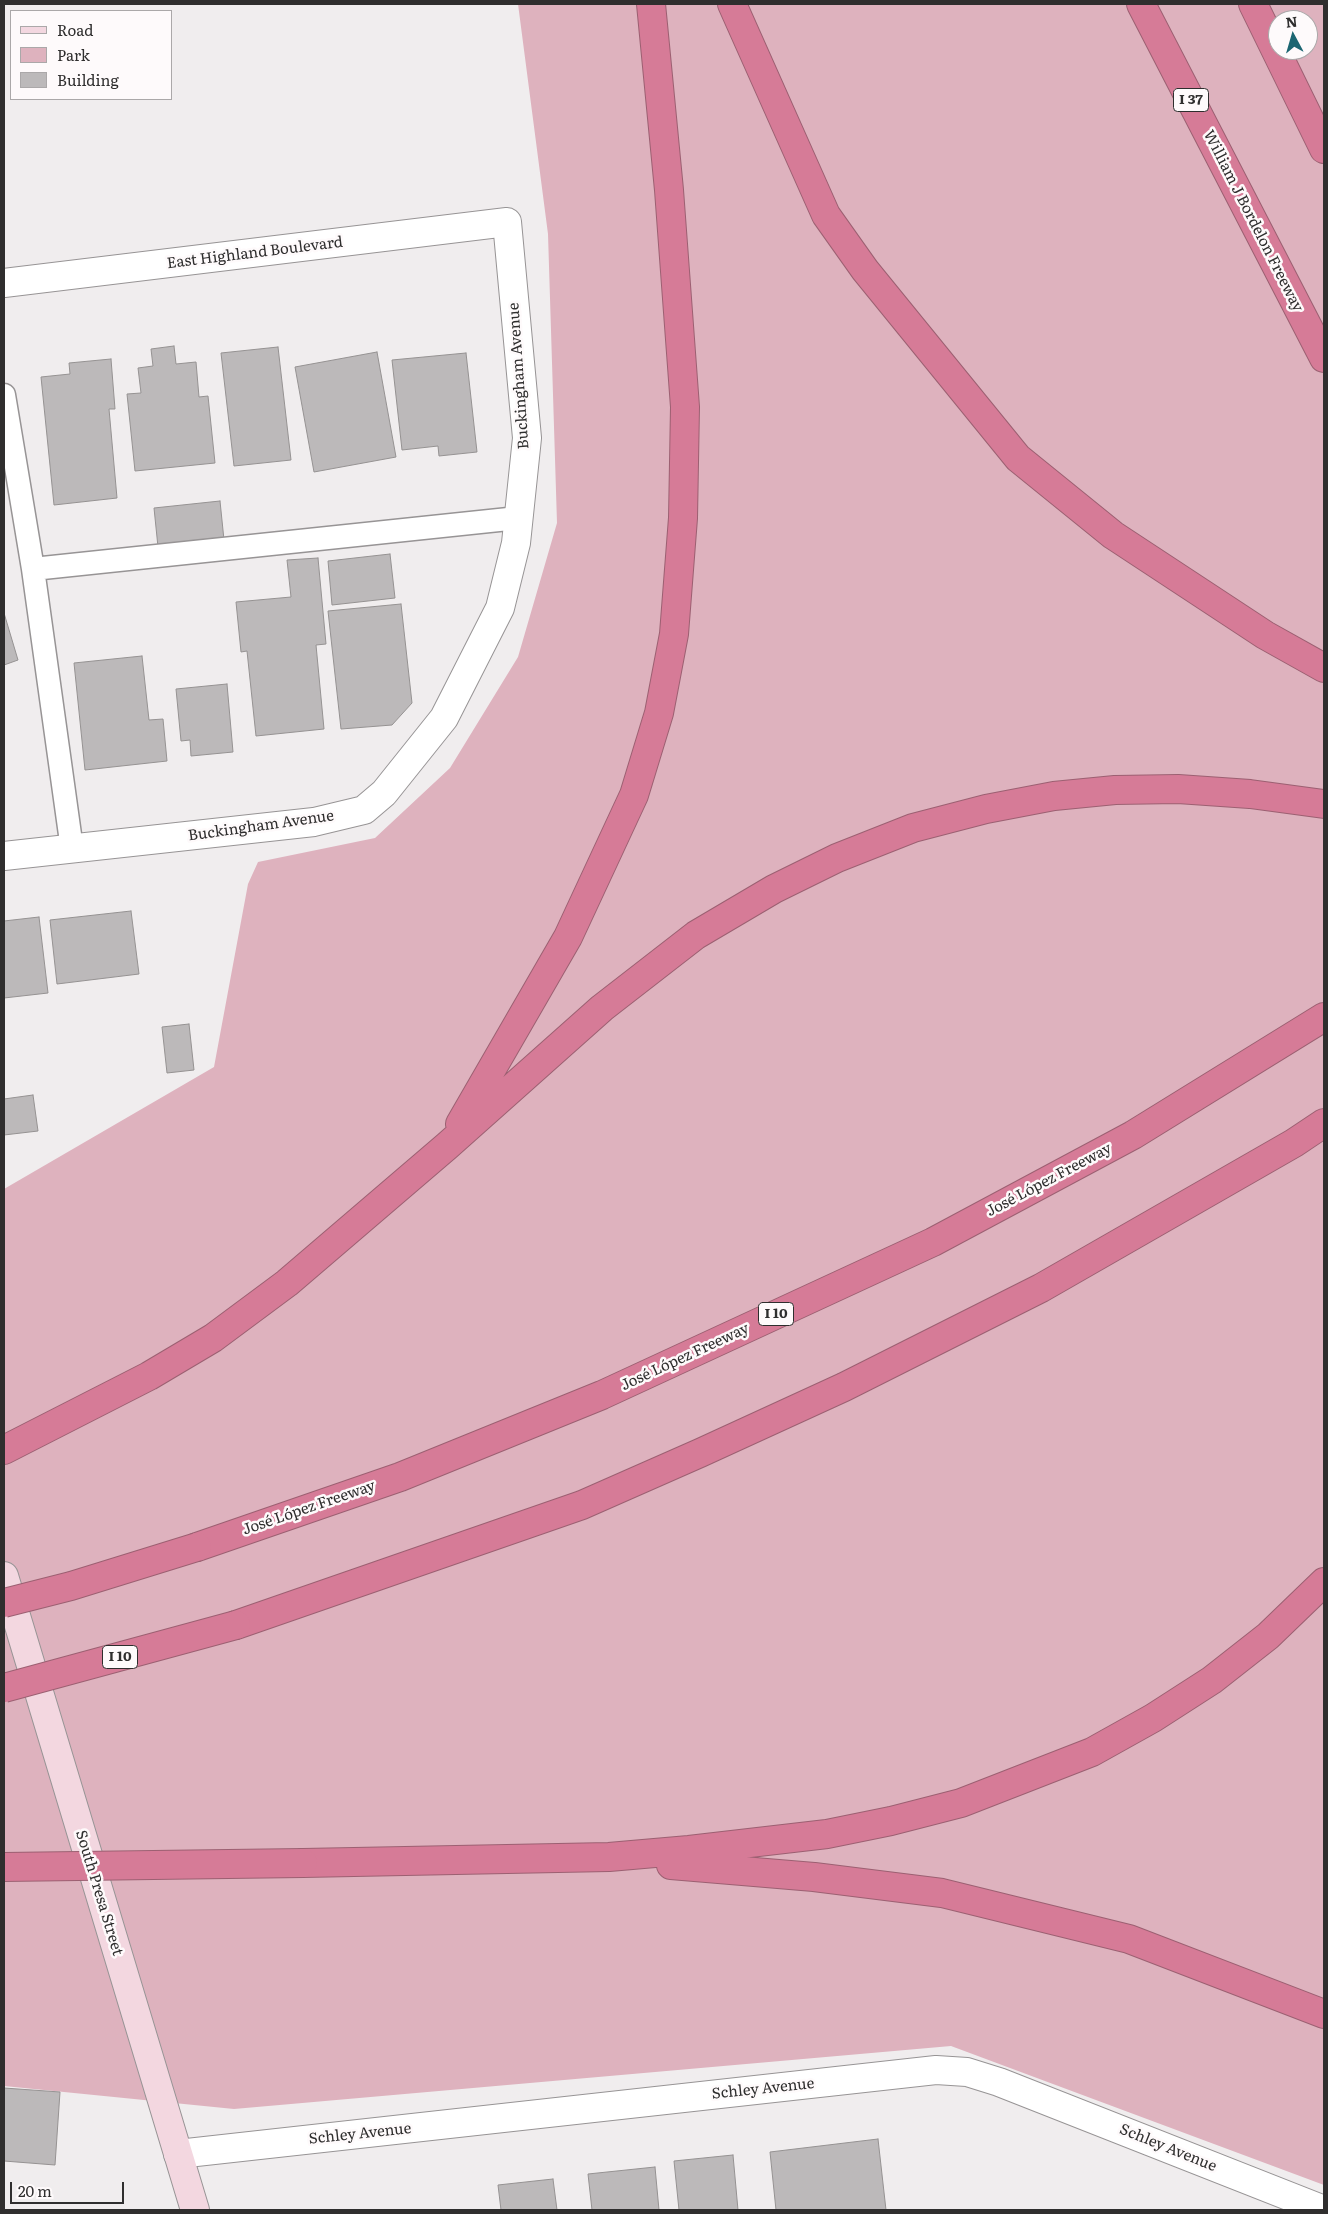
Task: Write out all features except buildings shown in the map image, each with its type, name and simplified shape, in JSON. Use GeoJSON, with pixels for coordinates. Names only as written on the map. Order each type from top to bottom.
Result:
{"type":"FeatureCollection","features":[{"type":"Feature","properties":{"kind":"highway"},"geometry":{"type":"LineString","coordinates":[[447,1146],[568,937],[634,795],[659,713],[674,634],[683,518],[685,407],[670,190],[650,4]]}},
{"type":"Feature","properties":{"kind":"highway"},"geometry":{"type":"LineString","coordinates":[[732,4],[737,19],[826,215],[865,270],[1018,458],[1113,535],[1265,635],[1324,668]]}},
{"type":"Feature","properties":{"kind":"highway","name":"William J Bordelon Freeway"},"geometry":{"type":"LineString","coordinates":[[1141,4],[1324,358]]}},
{"type":"Feature","properties":{"kind":"highway"},"geometry":{"type":"LineString","coordinates":[[1253,4],[1324,149]]}},
{"type":"Feature","properties":{"kind":"highway"},"geometry":{"type":"LineString","coordinates":[[4,1450],[149,1376],[213,1338],[287,1283],[447,1146],[602,1008],[696,935],[774,889],[837,858],[913,828],[986,809],[1054,796],[1115,790],[1178,789],[1250,794],[1324,804]]}},
{"type":"Feature","properties":{"kind":"highway","name":"José López Freeway"},"geometry":{"type":"LineString","coordinates":[[4,1604],[71,1586],[198,1547],[400,1477],[602,1395],[933,1242],[1133,1134],[1324,1017]]}},
{"type":"Feature","properties":{"kind":"highway","name":"I 10"},"geometry":{"type":"LineString","coordinates":[[4,1688],[236,1625],[582,1505],[718,1445],[844,1386],[1041,1288],[1294,1143],[1324,1123]]}},
{"type":"Feature","properties":{"kind":"highway"},"geometry":{"type":"LineString","coordinates":[[4,1867],[609,1857],[752,1844],[827,1834],[891,1821],[960,1803],[1092,1752],[1153,1718],[1212,1680],[1268,1636],[1324,1582]]}},
{"type":"Feature","properties":{"kind":"highway"},"geometry":{"type":"LineString","coordinates":[[502,1859],[634,1862],[734,1869],[942,1893],[1129,1939],[1324,2014]]}},
{"type":"Feature","properties":{"kind":"main road","name":"South Presa Street"},"geometry":{"type":"LineString","coordinates":[[4,1576],[194,2210]]}},
{"type":"Feature","properties":{"kind":"street","name":"East Highland Boulevard"},"geometry":{"type":"LineString","coordinates":[[4,283],[507,222]]}},
{"type":"Feature","properties":{"kind":"street","name":"Buckingham Avenue"},"geometry":{"type":"LineString","coordinates":[[4,856],[314,822],[364,810],[384,793],[444,718],[500,608],[516,543],[526,438],[507,222]]}},
{"type":"Feature","properties":{"kind":"street","name":"Schley Avenue"},"geometry":{"type":"LineString","coordinates":[[178,2154],[936,2070],[966,2072],[999,2082],[1324,2210]]}},
{"type":"Feature","properties":{"kind":"lane"},"geometry":{"type":"LineString","coordinates":[[4,395],[33,569],[72,849]]}},
{"type":"Feature","properties":{"kind":"lane"},"geometry":{"type":"LineString","coordinates":[[33,569],[518,518]]}},
{"type":"Feature","properties":{"kind":"green space"},"geometry":{"type":"Polygon","coordinates":[[[518,4],[1324,4],[1324,2185],[951,2046],[234,2109],[4,2086],[4,1189],[214,1067],[248,884],[258,862],[375,838],[450,768],[518,657],[557,523],[548,234],[518,4]]]}}]}
